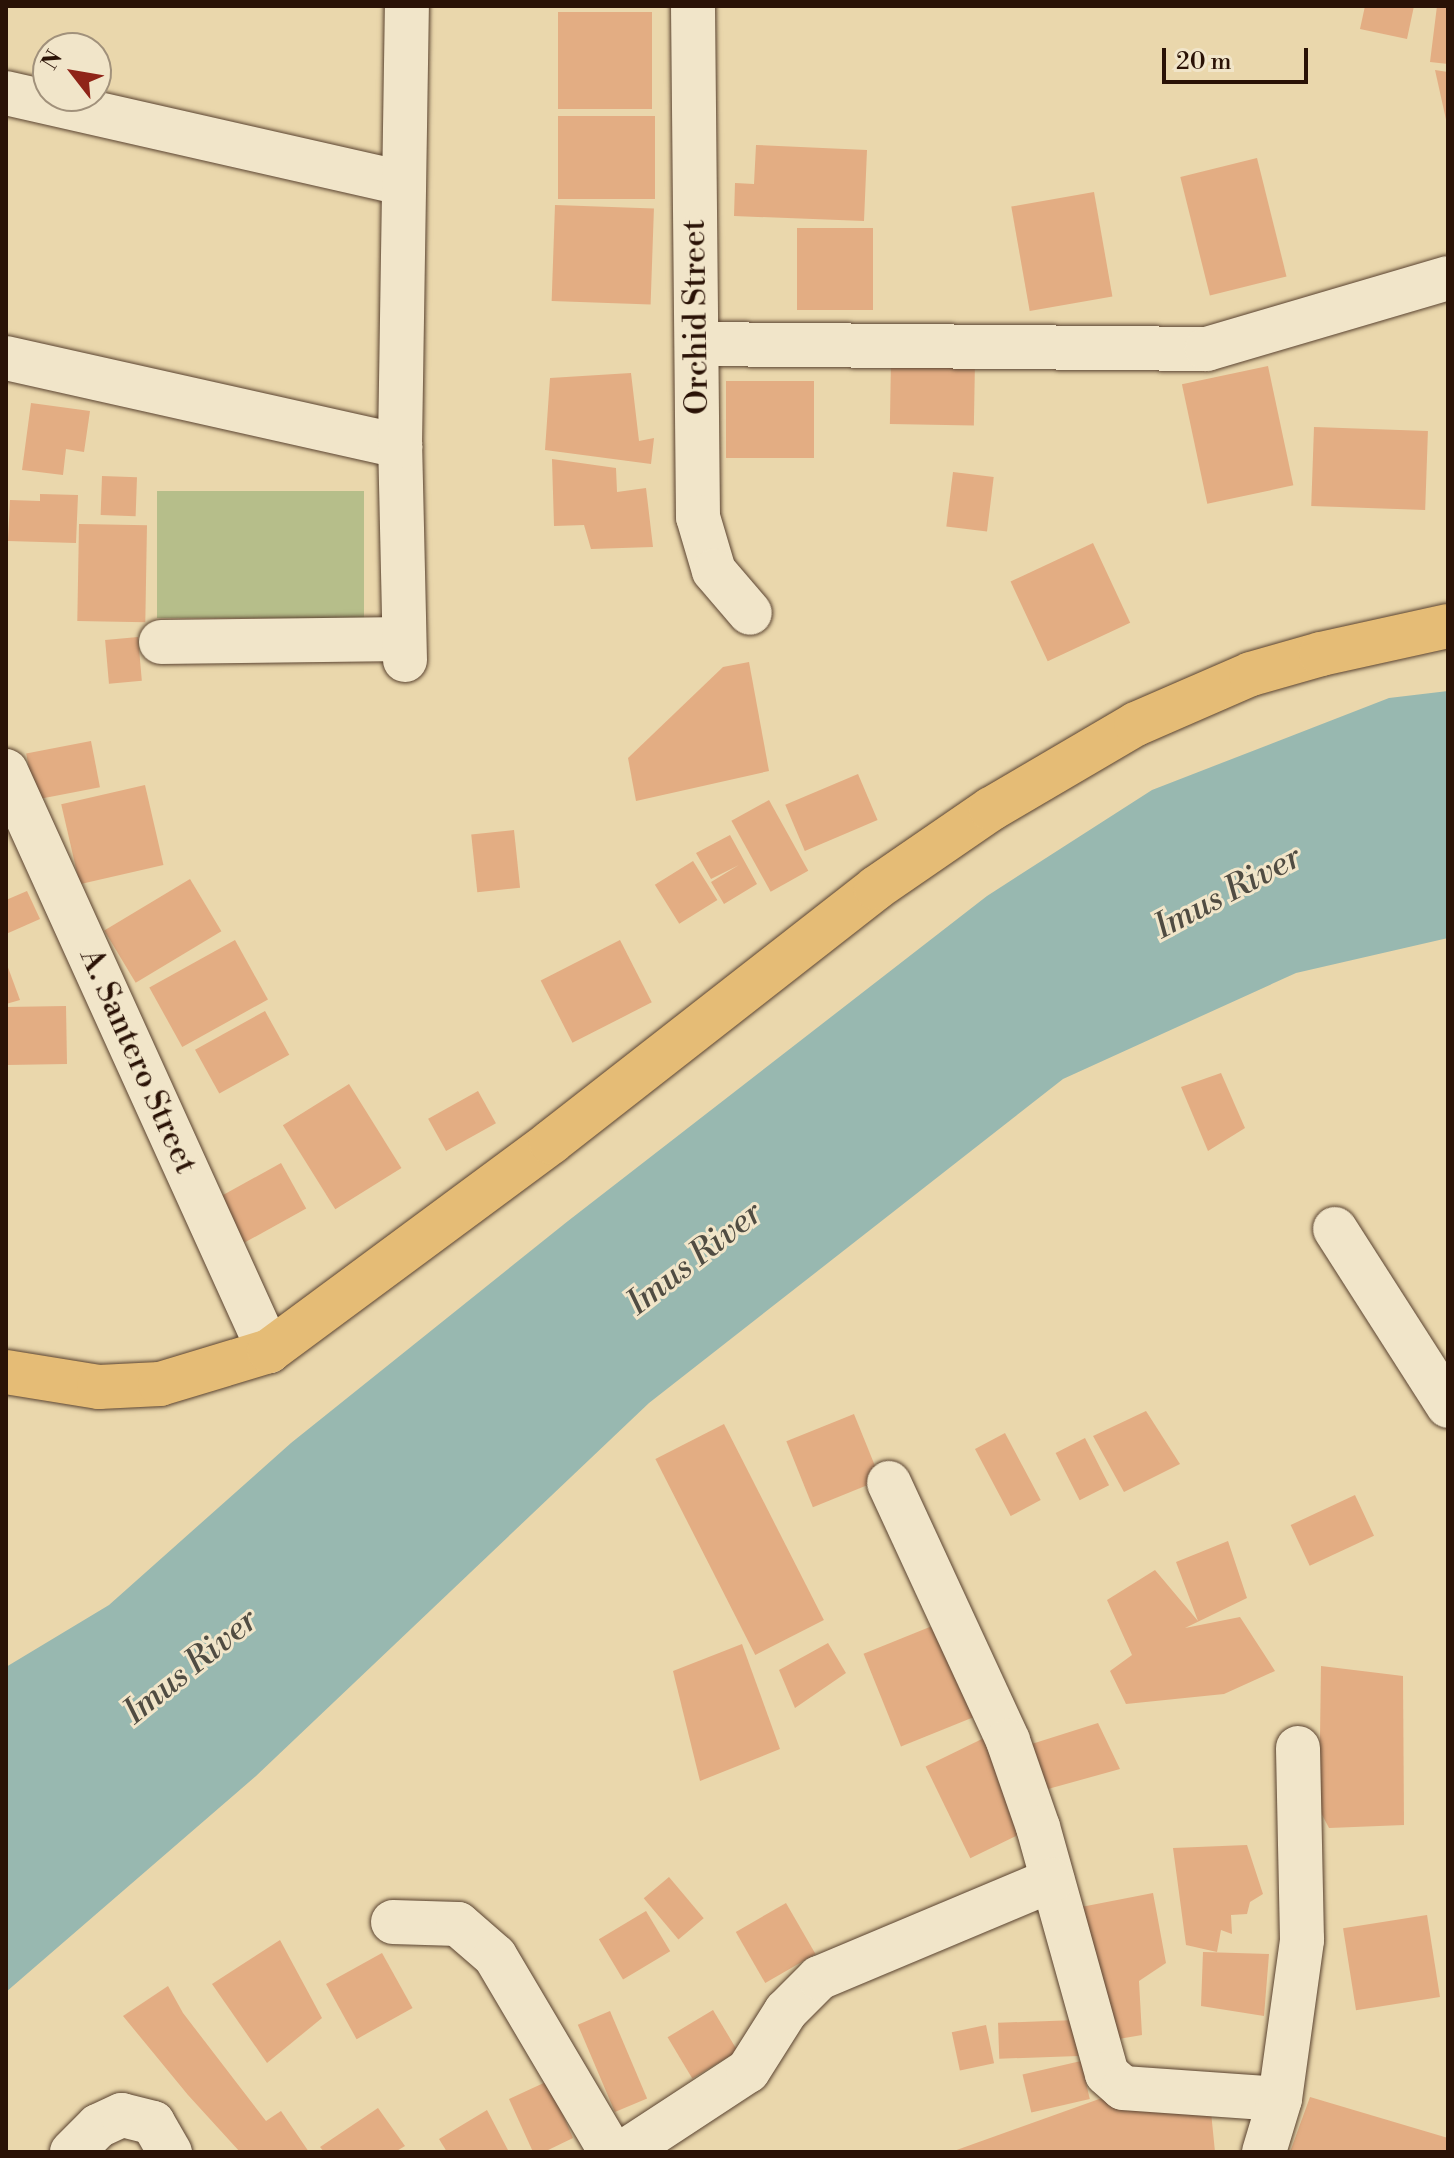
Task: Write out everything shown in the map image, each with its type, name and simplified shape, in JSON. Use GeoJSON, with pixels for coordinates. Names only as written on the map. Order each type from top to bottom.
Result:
{"type":"FeatureCollection","features":[{"type":"Feature","properties":{"kind":"main road"},"geometry":{"type":"LineString","coordinates":[[6,1372],[99,1387],[160,1384],[269,1351],[551,1142],[876,888],[991,809],[1136,724],[1251,674],[1321,654],[1448,626]]}},
{"type":"Feature","properties":{"kind":"street"},"geometry":{"type":"LineString","coordinates":[[161,642],[405,650],[400,446],[407,6]]}},
{"type":"Feature","properties":{"kind":"street","name":"Orchid Street"},"geometry":{"type":"LineString","coordinates":[[693,6],[698,517],[714,571],[750,613]]}},
{"type":"Feature","properties":{"kind":"street"},"geometry":{"type":"LineString","coordinates":[[6,93],[402,183]]}},
{"type":"Feature","properties":{"kind":"street"},"geometry":{"type":"LineString","coordinates":[[697,344],[1207,349],[1448,278]]}},
{"type":"Feature","properties":{"kind":"street"},"geometry":{"type":"LineString","coordinates":[[6,358],[400,446]]}},
{"type":"Feature","properties":{"kind":"street","name":"A. Santero Street"},"geometry":{"type":"LineString","coordinates":[[6,771],[269,1351]]}},
{"type":"Feature","properties":{"kind":"street"},"geometry":{"type":"LineString","coordinates":[[1335,1229],[1448,1406]]}},
{"type":"Feature","properties":{"kind":"street"},"geometry":{"type":"LineString","coordinates":[[889,1483],[993,1704],[1038,1827],[1107,2074],[1123,2088],[1280,2099]]}},
{"type":"Feature","properties":{"kind":"street"},"geometry":{"type":"LineString","coordinates":[[1264,2152],[1280,2099],[1302,1940],[1298,1748]]}},
{"type":"Feature","properties":{"kind":"street"},"geometry":{"type":"LineString","coordinates":[[624,2152],[748,2071],[786,2011],[819,1978],[1052,1880]]}},
{"type":"Feature","properties":{"kind":"street"},"geometry":{"type":"LineString","coordinates":[[393,1922],[458,1924],[495,1956],[611,2152]]}},
{"type":"Feature","properties":{"kind":"street"},"geometry":{"type":"LineString","coordinates":[[72,2152],[98,2126],[122,2115],[153,2123],[170,2152]]}},
{"type":"Feature","properties":{"kind":"green space"},"geometry":{"type":"Polygon","coordinates":[[[157,491],[364,491],[364,618],[157,618],[157,491]]]}},
{"type":"Feature","properties":{"kind":"water","name":"Imus River"},"geometry":{"type":"Polygon","coordinates":[[[1448,691],[1448,938],[1296,973],[1063,1079],[649,1403],[256,1776],[6,1992],[6,1667],[109,1605],[291,1443],[568,1221],[987,896],[1152,790],[1389,698],[1448,691]]]}},
{"type":"Feature","properties":{"kind":"building"},"geometry":{"type":"Polygon","coordinates":[[[1365,6],[1414,6],[1407,39],[1360,29],[1365,6]]]}},
{"type":"Feature","properties":{"kind":"building"},"geometry":{"type":"Polygon","coordinates":[[[1437,6],[1448,6],[1448,64],[1430,62],[1437,6]]]}},
{"type":"Feature","properties":{"kind":"building"},"geometry":{"type":"Polygon","coordinates":[[[558,12],[652,12],[652,109],[558,109],[558,12]]]}},
{"type":"Feature","properties":{"kind":"building"},"geometry":{"type":"Polygon","coordinates":[[[1435,70],[1448,72],[1447,124],[1435,70]]]}},
{"type":"Feature","properties":{"kind":"building"},"geometry":{"type":"Polygon","coordinates":[[[558,116],[655,116],[655,199],[558,199],[558,116]]]}},
{"type":"Feature","properties":{"kind":"building"},"geometry":{"type":"Polygon","coordinates":[[[756,145],[867,150],[864,221],[734,216],[735,183],[754,184],[756,145]]]}},
{"type":"Feature","properties":{"kind":"building"},"geometry":{"type":"Polygon","coordinates":[[[1257,158],[1287,276],[1210,295],[1180,177],[1257,158]]]}},
{"type":"Feature","properties":{"kind":"building"},"geometry":{"type":"Polygon","coordinates":[[[1094,192],[1112,296],[1030,311],[1011,207],[1094,192]]]}},
{"type":"Feature","properties":{"kind":"building"},"geometry":{"type":"Polygon","coordinates":[[[555,205],[654,208],[651,304],[552,301],[555,205]]]}},
{"type":"Feature","properties":{"kind":"building"},"geometry":{"type":"Polygon","coordinates":[[[797,228],[873,228],[873,310],[797,310],[797,228]]]}},
{"type":"Feature","properties":{"kind":"building"},"geometry":{"type":"Polygon","coordinates":[[[891,360],[975,361],[974,425],[890,424],[891,360]]]}},
{"type":"Feature","properties":{"kind":"building"},"geometry":{"type":"Polygon","coordinates":[[[1268,366],[1293,485],[1207,504],[1182,384],[1268,366]]]}},
{"type":"Feature","properties":{"kind":"building"},"geometry":{"type":"Polygon","coordinates":[[[631,373],[639,441],[654,438],[651,464],[545,450],[550,378],[631,373]]]}},
{"type":"Feature","properties":{"kind":"building"},"geometry":{"type":"Polygon","coordinates":[[[726,381],[814,381],[814,458],[726,458],[726,381]]]}},
{"type":"Feature","properties":{"kind":"building"},"geometry":{"type":"Polygon","coordinates":[[[31,403],[90,411],[84,452],[66,449],[63,475],[22,470],[31,403]]]}},
{"type":"Feature","properties":{"kind":"building"},"geometry":{"type":"Polygon","coordinates":[[[1314,427],[1428,431],[1425,510],[1311,506],[1314,427]]]}},
{"type":"Feature","properties":{"kind":"building"},"geometry":{"type":"Polygon","coordinates":[[[552,459],[616,468],[617,492],[646,488],[653,547],[591,549],[584,525],[554,526],[552,459]]]}},
{"type":"Feature","properties":{"kind":"building"},"geometry":{"type":"Polygon","coordinates":[[[953,472],[994,477],[987,532],[946,527],[953,472]]]}},
{"type":"Feature","properties":{"kind":"building"},"geometry":{"type":"Polygon","coordinates":[[[102,476],[137,477],[136,516],[101,515],[102,476]]]}},
{"type":"Feature","properties":{"kind":"building"},"geometry":{"type":"Polygon","coordinates":[[[40,494],[78,495],[76,543],[8,541],[10,500],[40,501],[40,494]]]}},
{"type":"Feature","properties":{"kind":"building"},"geometry":{"type":"Polygon","coordinates":[[[79,524],[147,525],[145,622],[77,621],[79,524]]]}},
{"type":"Feature","properties":{"kind":"building"},"geometry":{"type":"Polygon","coordinates":[[[1093,543],[1130,623],[1048,661],[1011,581],[1093,543]]]}},
{"type":"Feature","properties":{"kind":"building"},"geometry":{"type":"Polygon","coordinates":[[[138,637],[142,681],[109,684],[105,640],[138,637]]]}},
{"type":"Feature","properties":{"kind":"building"},"geometry":{"type":"Polygon","coordinates":[[[749,662],[769,771],[636,801],[628,758],[723,667],[749,662]]]}},
{"type":"Feature","properties":{"kind":"building"},"geometry":{"type":"Polygon","coordinates":[[[91,741],[100,787],[35,800],[26,754],[91,741]]]}},
{"type":"Feature","properties":{"kind":"building"},"geometry":{"type":"Polygon","coordinates":[[[858,774],[878,820],[805,851],[785,805],[858,774]]]}},
{"type":"Feature","properties":{"kind":"building"},"geometry":{"type":"Polygon","coordinates":[[[145,785],[163,865],[80,884],[61,804],[145,785]]]}},
{"type":"Feature","properties":{"kind":"building"},"geometry":{"type":"Polygon","coordinates":[[[769,800],[808,871],[771,892],[731,821],[769,800]]]}},
{"type":"Feature","properties":{"kind":"building"},"geometry":{"type":"Polygon","coordinates":[[[514,830],[520,888],[477,892],[471,834],[514,830]]]}},
{"type":"Feature","properties":{"kind":"building"},"geometry":{"type":"Polygon","coordinates":[[[730,835],[757,884],[724,904],[711,882],[739,865],[711,879],[696,853],[730,835]]]}},
{"type":"Feature","properties":{"kind":"building"},"geometry":{"type":"Polygon","coordinates":[[[693,861],[717,900],[679,924],[655,885],[693,861]]]}},
{"type":"Feature","properties":{"kind":"building"},"geometry":{"type":"Polygon","coordinates":[[[190,879],[221,931],[136,983],[104,931],[190,879]]]}},
{"type":"Feature","properties":{"kind":"building"},"geometry":{"type":"Polygon","coordinates":[[[27,891],[40,919],[6,934],[6,900],[27,891]]]}},
{"type":"Feature","properties":{"kind":"building"},"geometry":{"type":"Polygon","coordinates":[[[235,940],[268,999],[182,1047],[149,988],[235,940]]]}},
{"type":"Feature","properties":{"kind":"building"},"geometry":{"type":"Polygon","coordinates":[[[620,940],[652,1002],[572,1043],[541,980],[620,940]]]}},
{"type":"Feature","properties":{"kind":"building"},"geometry":{"type":"Polygon","coordinates":[[[6,962],[20,1000],[6,1004],[6,962]]]}},
{"type":"Feature","properties":{"kind":"building"},"geometry":{"type":"Polygon","coordinates":[[[66,1006],[67,1064],[7,1065],[6,1007],[66,1006]]]}},
{"type":"Feature","properties":{"kind":"building"},"geometry":{"type":"Polygon","coordinates":[[[265,1011],[289,1055],[219,1094],[195,1050],[265,1011]]]}},
{"type":"Feature","properties":{"kind":"building"},"geometry":{"type":"Polygon","coordinates":[[[1221,1073],[1245,1128],[1208,1151],[1181,1087],[1221,1073]]]}},
{"type":"Feature","properties":{"kind":"building"},"geometry":{"type":"Polygon","coordinates":[[[349,1084],[401,1168],[335,1209],[283,1125],[349,1084]]]}},
{"type":"Feature","properties":{"kind":"building"},"geometry":{"type":"Polygon","coordinates":[[[478,1091],[496,1123],[446,1151],[428,1119],[478,1091]]]}},
{"type":"Feature","properties":{"kind":"building"},"geometry":{"type":"Polygon","coordinates":[[[281,1163],[306,1208],[241,1245],[215,1199],[281,1163]]]}},
{"type":"Feature","properties":{"kind":"building"},"geometry":{"type":"Polygon","coordinates":[[[1146,1411],[1180,1464],[1124,1492],[1093,1436],[1146,1411]]]}},
{"type":"Feature","properties":{"kind":"building"},"geometry":{"type":"Polygon","coordinates":[[[854,1414],[881,1480],[813,1507],[786,1441],[854,1414]]]}},
{"type":"Feature","properties":{"kind":"building"},"geometry":{"type":"Polygon","coordinates":[[[724,1424],[824,1620],[755,1655],[655,1459],[724,1424]]]}},
{"type":"Feature","properties":{"kind":"building"},"geometry":{"type":"Polygon","coordinates":[[[1005,1433],[1041,1500],[1011,1516],[975,1449],[1005,1433]]]}},
{"type":"Feature","properties":{"kind":"building"},"geometry":{"type":"Polygon","coordinates":[[[1085,1438],[1109,1485],[1080,1500],[1056,1453],[1085,1438]]]}},
{"type":"Feature","properties":{"kind":"building"},"geometry":{"type":"Polygon","coordinates":[[[1355,1495],[1374,1536],[1310,1566],[1291,1525],[1355,1495]]]}},
{"type":"Feature","properties":{"kind":"building"},"geometry":{"type":"Polygon","coordinates":[[[1228,1541],[1247,1598],[1185,1628],[1240,1617],[1275,1671],[1224,1694],[1126,1704],[1110,1671],[1132,1655],[1107,1600],[1155,1570],[1198,1621],[1176,1562],[1228,1541]]]}},
{"type":"Feature","properties":{"kind":"building"},"geometry":{"type":"Polygon","coordinates":[[[947,1620],[984,1713],[901,1746],[864,1654],[947,1620]]]}},
{"type":"Feature","properties":{"kind":"building"},"geometry":{"type":"Polygon","coordinates":[[[828,1643],[846,1673],[795,1708],[779,1670],[828,1643]]]}},
{"type":"Feature","properties":{"kind":"building"},"geometry":{"type":"Polygon","coordinates":[[[742,1644],[780,1749],[700,1781],[673,1671],[742,1644]]]}},
{"type":"Feature","properties":{"kind":"building"},"geometry":{"type":"Polygon","coordinates":[[[1321,1666],[1403,1676],[1404,1825],[1329,1828],[1319,1809],[1321,1666]]]}},
{"type":"Feature","properties":{"kind":"building"},"geometry":{"type":"Polygon","coordinates":[[[1098,1723],[1120,1769],[1030,1794],[1019,1748],[1098,1723]]]}},
{"type":"Feature","properties":{"kind":"building"},"geometry":{"type":"Polygon","coordinates":[[[984,1738],[1029,1830],[970,1858],[926,1766],[984,1738]]]}},
{"type":"Feature","properties":{"kind":"building"},"geometry":{"type":"Polygon","coordinates":[[[1247,1845],[1263,1894],[1250,1902],[1247,1914],[1231,1915],[1232,1934],[1221,1930],[1217,1952],[1186,1945],[1173,1848],[1247,1845]]]}},
{"type":"Feature","properties":{"kind":"building"},"geometry":{"type":"Polygon","coordinates":[[[669,1877],[704,1918],[678,1940],[644,1898],[669,1877]]]}},
{"type":"Feature","properties":{"kind":"building"},"geometry":{"type":"Polygon","coordinates":[[[1153,1893],[1166,1963],[1139,1981],[1142,2035],[1101,2042],[1076,1908],[1153,1893]]]}},
{"type":"Feature","properties":{"kind":"building"},"geometry":{"type":"Polygon","coordinates":[[[786,1903],[816,1954],[765,1983],[736,1932],[786,1903]]]}},
{"type":"Feature","properties":{"kind":"building"},"geometry":{"type":"Polygon","coordinates":[[[646,1911],[670,1951],[623,1980],[599,1939],[646,1911]]]}},
{"type":"Feature","properties":{"kind":"building"},"geometry":{"type":"Polygon","coordinates":[[[1427,1915],[1440,1997],[1356,2010],[1343,1928],[1427,1915]]]}},
{"type":"Feature","properties":{"kind":"building"},"geometry":{"type":"Polygon","coordinates":[[[280,1940],[322,2018],[267,2063],[212,1984],[280,1940]]]}},
{"type":"Feature","properties":{"kind":"building"},"geometry":{"type":"Polygon","coordinates":[[[1203,1952],[1269,1954],[1264,2016],[1201,2006],[1203,1952]]]}},
{"type":"Feature","properties":{"kind":"building"},"geometry":{"type":"Polygon","coordinates":[[[382,1953],[413,2008],[357,2039],[326,1984],[382,1953]]]}},
{"type":"Feature","properties":{"kind":"building"},"geometry":{"type":"Polygon","coordinates":[[[168,1986],[183,2013],[266,2121],[281,2111],[309,2152],[240,2152],[188,2095],[123,2016],[168,1986]]]}},
{"type":"Feature","properties":{"kind":"building"},"geometry":{"type":"Polygon","coordinates":[[[713,2010],[738,2051],[692,2078],[668,2037],[713,2010]]]}},
{"type":"Feature","properties":{"kind":"building"},"geometry":{"type":"Polygon","coordinates":[[[610,2011],[647,2098],[615,2112],[578,2025],[610,2011]]]}},
{"type":"Feature","properties":{"kind":"building"},"geometry":{"type":"Polygon","coordinates":[[[1077,2020],[1078,2056],[999,2059],[998,2023],[1077,2020]]]}},
{"type":"Feature","properties":{"kind":"building"},"geometry":{"type":"Polygon","coordinates":[[[986,2025],[994,2063],[960,2070],[952,2032],[986,2025]]]}},
{"type":"Feature","properties":{"kind":"building"},"geometry":{"type":"Polygon","coordinates":[[[1081,2061],[1090,2099],[1031,2112],[1023,2074],[1081,2061]]]}},
{"type":"Feature","properties":{"kind":"building"},"geometry":{"type":"Polygon","coordinates":[[[548,2081],[573,2138],[544,2152],[533,2152],[509,2099],[548,2081]]]}},
{"type":"Feature","properties":{"kind":"building"},"geometry":{"type":"Polygon","coordinates":[[[1310,2097],[1448,2138],[1448,2152],[1290,2152],[1310,2097]]]}},
{"type":"Feature","properties":{"kind":"building"},"geometry":{"type":"Polygon","coordinates":[[[1102,2098],[1210,2102],[1215,2152],[951,2152],[1102,2098]]]}},
{"type":"Feature","properties":{"kind":"building"},"geometry":{"type":"Polygon","coordinates":[[[378,2108],[405,2146],[395,2152],[324,2152],[320,2147],[378,2108]]]}},
{"type":"Feature","properties":{"kind":"building"},"geometry":{"type":"Polygon","coordinates":[[[487,2110],[509,2152],[447,2152],[439,2139],[487,2110]]]}}]}
